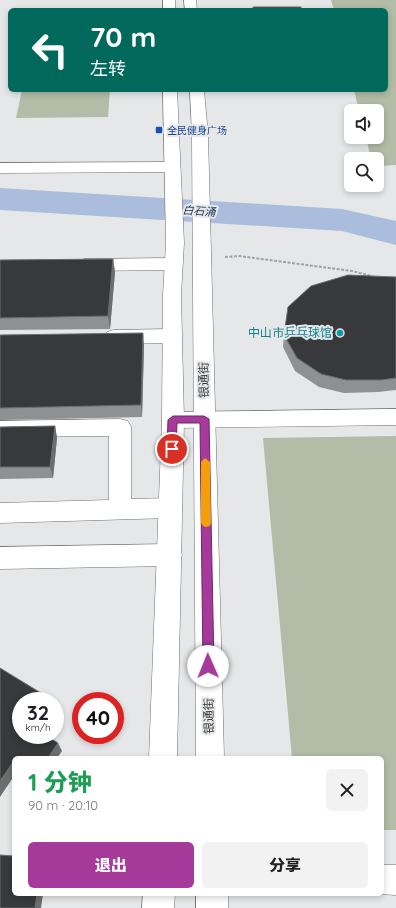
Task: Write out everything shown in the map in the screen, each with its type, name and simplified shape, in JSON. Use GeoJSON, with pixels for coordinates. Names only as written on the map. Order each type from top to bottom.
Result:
{"type":"FeatureCollection","features":[{"type":"Feature","properties":{"kind":"street"},"geometry":{"type":"LineString","coordinates":[[163,756],[173,420],[174,254],[170,92]]}},
{"type":"Feature","properties":{"kind":"street","name":"银通街"},"geometry":{"type":"LineString","coordinates":[[197,92],[202,250],[210,756]]}},
{"type":"Feature","properties":{"kind":"street"},"geometry":{"type":"LineString","coordinates":[[0,168],[173,172]]}},
{"type":"Feature","properties":{"kind":"street"},"geometry":{"type":"LineString","coordinates":[[71,265],[174,254]]}},
{"type":"Feature","properties":{"kind":"street"},"geometry":{"type":"LineString","coordinates":[[94,338],[173,336]]}},
{"type":"Feature","properties":{"kind":"street"},"geometry":{"type":"LineString","coordinates":[[173,420],[396,417]]}},
{"type":"Feature","properties":{"kind":"street"},"geometry":{"type":"LineString","coordinates":[[0,429],[120,427],[120,509]]}},
{"type":"Feature","properties":{"kind":"street"},"geometry":{"type":"LineString","coordinates":[[0,513],[170,508]]}},
{"type":"Feature","properties":{"kind":"street"},"geometry":{"type":"LineString","coordinates":[[0,558],[170,555]]}},
{"type":"Feature","properties":{"kind":"street"},"geometry":{"type":"LineString","coordinates":[[384,880],[396,880]]}},
{"type":"Feature","properties":{"kind":"street"},"geometry":{"type":"LineString","coordinates":[[158,908],[159,896]]}},
{"type":"Feature","properties":{"kind":"street"},"geometry":{"type":"LineString","coordinates":[[212,896],[212,908]]}},
{"type":"Feature","properties":{"kind":"path"},"geometry":{"type":"LineString","coordinates":[[202,250],[352,271],[374,277]]}},
{"type":"Feature","properties":{"kind":"green space"},"geometry":{"type":"Polygon","coordinates":[[[331,0],[396,0],[396,165],[384,166],[384,152],[369,152],[368,144],[384,144],[384,104],[357,104],[354,92],[388,92],[388,8],[333,8],[331,0]]]}},
{"type":"Feature","properties":{"kind":"green space"},"geometry":{"type":"Polygon","coordinates":[[[22,92],[110,92],[108,117],[16,118],[22,92]]]}},
{"type":"Feature","properties":{"kind":"green space"},"geometry":{"type":"Polygon","coordinates":[[[396,436],[396,830],[384,830],[384,756],[292,756],[263,438],[396,436]]]}},
{"type":"Feature","properties":{"kind":"building"},"geometry":{"type":"Polygon","coordinates":[[[253,7],[301,7],[301,8],[253,7]]]}},
{"type":"Feature","properties":{"kind":"building"},"geometry":{"type":"Polygon","coordinates":[[[113,259],[108,316],[0,318],[0,260],[113,259]]]}},
{"type":"Feature","properties":{"kind":"building","name":"中山市乒乓球馆"},"geometry":{"type":"Polygon","coordinates":[[[348,275],[396,277],[396,378],[381,380],[346,380],[321,374],[297,358],[284,335],[288,307],[311,286],[348,275]]]}},
{"type":"Feature","properties":{"kind":"building"},"geometry":{"type":"Polygon","coordinates":[[[143,333],[141,405],[0,408],[0,335],[143,333]]]}},
{"type":"Feature","properties":{"kind":"building"},"geometry":{"type":"Polygon","coordinates":[[[55,426],[50,467],[0,467],[0,427],[55,426]]]}},
{"type":"Feature","properties":{"kind":"building"},"geometry":{"type":"Polygon","coordinates":[[[0,668],[39,692],[12,692],[12,744],[57,744],[49,756],[12,756],[12,763],[0,781],[0,668]]]}},
{"type":"Feature","properties":{"kind":"building"},"geometry":{"type":"Polygon","coordinates":[[[0,855],[12,856],[12,896],[37,896],[35,908],[0,908],[0,855]]]}},
{"type":"Feature","properties":{"kind":"waterway","name":"白石涌"},"geometry":{"type":"LineString","coordinates":[[0,199],[342,220],[396,233]]}},
{"type":"Feature","properties":{"kind":"slow traffic"},"geometry":{"type":"LineString","coordinates":[[205,462],[206,523]]}},
{"type":"Feature","properties":{"kind":"place","name":"全民健身广场"},"geometry":{"type":"Point","coordinates":[159,130]}},
{"type":"Feature","properties":{"kind":"place","name":"中山市乒乓球馆"},"geometry":{"type":"Point","coordinates":[340,333]}},
{"type":"Feature","properties":{"kind":"route"},"geometry":{"type":"LineString","coordinates":[[172,449],[173,420],[204,419],[208,666]]}}]}
